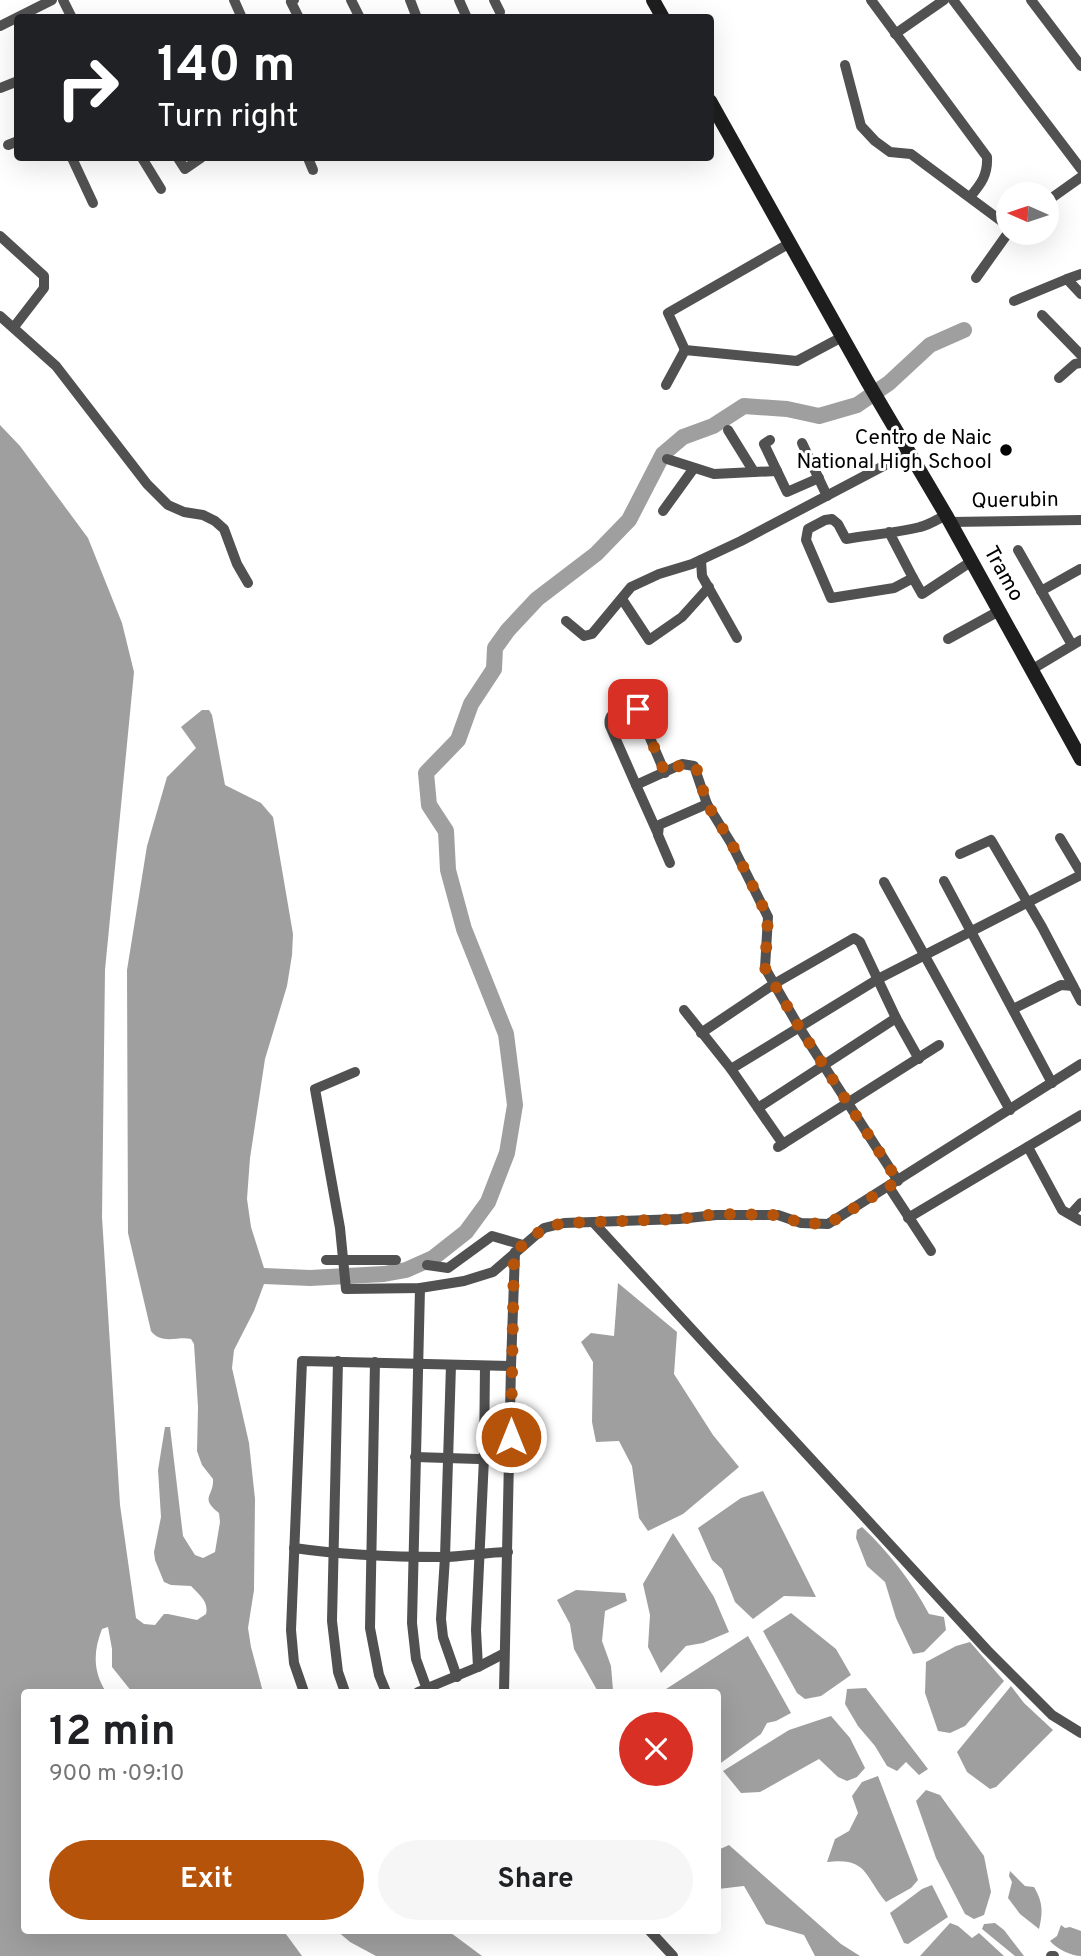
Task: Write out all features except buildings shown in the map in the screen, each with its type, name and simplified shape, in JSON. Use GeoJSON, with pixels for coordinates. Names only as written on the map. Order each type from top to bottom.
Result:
{"type":"FeatureCollection","features":[{"type":"Feature","properties":{"kind":"street"},"geometry":{"type":"LineString","coordinates":[[24,14],[52,0]]}},
{"type":"Feature","properties":{"kind":"street"},"geometry":{"type":"LineString","coordinates":[[295,0],[291,2],[297,14]]}},
{"type":"Feature","properties":{"kind":"street"},"geometry":{"type":"LineString","coordinates":[[494,0],[500,12]]}},
{"type":"Feature","properties":{"kind":"street"},"geometry":{"type":"LineString","coordinates":[[871,0],[987,157],[983,181],[970,197]]}},
{"type":"Feature","properties":{"kind":"street"},"geometry":{"type":"LineString","coordinates":[[895,34],[944,0]]}},
{"type":"Feature","properties":{"kind":"street"},"geometry":{"type":"LineString","coordinates":[[953,0],[1081,169]]}},
{"type":"Feature","properties":{"kind":"street"},"geometry":{"type":"LineString","coordinates":[[1031,0],[1081,66]]}},
{"type":"Feature","properties":{"kind":"street"},"geometry":{"type":"LineString","coordinates":[[845,65],[861,126],[890,152],[911,154],[996,217]]}},
{"type":"Feature","properties":{"kind":"street","name":"Tramo"},"geometry":{"type":"LineString","coordinates":[[714,109],[908,453],[948,518],[1081,760]]}},
{"type":"Feature","properties":{"kind":"street"},"geometry":{"type":"LineString","coordinates":[[73,161],[93,203]]}},
{"type":"Feature","properties":{"kind":"street"},"geometry":{"type":"LineString","coordinates":[[144,161],[161,189]]}},
{"type":"Feature","properties":{"kind":"street"},"geometry":{"type":"LineString","coordinates":[[180,161],[185,169],[197,161]]}},
{"type":"Feature","properties":{"kind":"street"},"geometry":{"type":"LineString","coordinates":[[308,161],[313,170]]}},
{"type":"Feature","properties":{"kind":"street"},"geometry":{"type":"LineString","coordinates":[[1059,193],[1081,177]]}},
{"type":"Feature","properties":{"kind":"street"},"geometry":{"type":"LineString","coordinates":[[0,236],[44,276],[45,282],[44,288],[14,327]]}},
{"type":"Feature","properties":{"kind":"street"},"geometry":{"type":"LineString","coordinates":[[685,350],[668,313],[790,243]]}},
{"type":"Feature","properties":{"kind":"street"},"geometry":{"type":"LineString","coordinates":[[976,278],[999,245]]}},
{"type":"Feature","properties":{"kind":"street"},"geometry":{"type":"LineString","coordinates":[[1014,302],[1081,274]]}},
{"type":"Feature","properties":{"kind":"street"},"geometry":{"type":"LineString","coordinates":[[1067,279],[1081,294]]}},
{"type":"Feature","properties":{"kind":"street"},"geometry":{"type":"LineString","coordinates":[[1042,315],[1081,355]]}},
{"type":"Feature","properties":{"kind":"street"},"geometry":{"type":"LineString","coordinates":[[0,316],[56,366],[147,484],[168,505],[184,512],[203,514],[224,529],[237,564],[248,583]]}},
{"type":"Feature","properties":{"kind":"street"},"geometry":{"type":"LineString","coordinates":[[685,350],[797,361],[842,337]]}},
{"type":"Feature","properties":{"kind":"street"},"geometry":{"type":"LineString","coordinates":[[666,385],[685,350]]}},
{"type":"Feature","properties":{"kind":"street"},"geometry":{"type":"LineString","coordinates":[[1059,378],[1075,364],[1081,363]]}},
{"type":"Feature","properties":{"kind":"street"},"geometry":{"type":"LineString","coordinates":[[728,430],[754,472]]}},
{"type":"Feature","properties":{"kind":"street"},"geometry":{"type":"LineString","coordinates":[[770,440],[764,444],[787,492],[819,478]]}},
{"type":"Feature","properties":{"kind":"street"},"geometry":{"type":"LineString","coordinates":[[802,443],[827,496]]}},
{"type":"Feature","properties":{"kind":"street"},"geometry":{"type":"LineString","coordinates":[[566,621],[583,636],[592,634],[631,587],[701,559],[908,453]]}},
{"type":"Feature","properties":{"kind":"street"},"geometry":{"type":"LineString","coordinates":[[667,459],[714,474],[777,471]]}},
{"type":"Feature","properties":{"kind":"street"},"geometry":{"type":"LineString","coordinates":[[663,511],[694,468]]}},
{"type":"Feature","properties":{"kind":"street"},"geometry":{"type":"LineString","coordinates":[[913,578],[894,589],[831,598],[805,536],[808,529],[829,519],[835,520],[846,539],[923,527],[948,518]]}},
{"type":"Feature","properties":{"kind":"street","name":"Querubin"},"geometry":{"type":"LineString","coordinates":[[948,518],[1081,520]]}},
{"type":"Feature","properties":{"kind":"street"},"geometry":{"type":"LineString","coordinates":[[889,532],[922,594],[972,561]]}},
{"type":"Feature","properties":{"kind":"street"},"geometry":{"type":"LineString","coordinates":[[1018,550],[1041,591],[1076,643],[1031,670]]}},
{"type":"Feature","properties":{"kind":"street"},"geometry":{"type":"LineString","coordinates":[[701,559],[702,576],[737,638]]}},
{"type":"Feature","properties":{"kind":"street"},"geometry":{"type":"LineString","coordinates":[[1041,591],[1080,569]]}},
{"type":"Feature","properties":{"kind":"street"},"geometry":{"type":"LineString","coordinates":[[622,598],[649,640],[682,617],[709,587]]}},
{"type":"Feature","properties":{"kind":"street"},"geometry":{"type":"LineString","coordinates":[[948,639],[999,611]]}},
{"type":"Feature","properties":{"kind":"street"},"geometry":{"type":"LineString","coordinates":[[665,773],[638,709],[626,706],[612,714],[609,722],[670,863]]}},
{"type":"Feature","properties":{"kind":"street"},"geometry":{"type":"LineString","coordinates":[[636,785],[685,763],[694,766],[707,804],[731,842],[768,917],[765,968],[848,1104],[893,1184],[908,1218],[931,1251]]}},
{"type":"Feature","properties":{"kind":"street"},"geometry":{"type":"LineString","coordinates":[[658,835],[661,823],[707,804]]}},
{"type":"Feature","properties":{"kind":"street"},"geometry":{"type":"LineString","coordinates":[[731,1069],[878,978],[1081,874],[1060,838]]}},
{"type":"Feature","properties":{"kind":"street"},"geometry":{"type":"LineString","coordinates":[[960,854],[991,840],[1081,1001]]}},
{"type":"Feature","properties":{"kind":"street"},"geometry":{"type":"LineString","coordinates":[[944,881],[1052,1083]]}},
{"type":"Feature","properties":{"kind":"street"},"geometry":{"type":"LineString","coordinates":[[884,882],[1010,1110]]}},
{"type":"Feature","properties":{"kind":"street"},"geometry":{"type":"LineString","coordinates":[[701,1033],[774,984],[854,938],[860,942],[919,1059]]}},
{"type":"Feature","properties":{"kind":"street"},"geometry":{"type":"LineString","coordinates":[[1013,1009],[1060,985],[1073,986]]}},
{"type":"Feature","properties":{"kind":"street"},"geometry":{"type":"LineString","coordinates":[[684,1010],[731,1069],[780,1146],[939,1045]]}},
{"type":"Feature","properties":{"kind":"street"},"geometry":{"type":"LineString","coordinates":[[758,1108],[896,1018]]}},
{"type":"Feature","properties":{"kind":"street"},"geometry":{"type":"LineString","coordinates":[[355,1072],[315,1088],[346,1289],[420,1288],[464,1282],[493,1272],[544,1228],[564,1223],[716,1214],[778,1215],[801,1223],[828,1224],[1081,1064]]}},
{"type":"Feature","properties":{"kind":"street"},"geometry":{"type":"LineString","coordinates":[[908,1218],[1081,1115]]}},
{"type":"Feature","properties":{"kind":"street"},"geometry":{"type":"LineString","coordinates":[[1028,1147],[1062,1209],[1081,1221]]}},
{"type":"Feature","properties":{"kind":"street"},"geometry":{"type":"LineString","coordinates":[[1071,1214],[1081,1203]]}},
{"type":"Feature","properties":{"kind":"street"},"geometry":{"type":"LineString","coordinates":[[594,1223],[987,1650],[1052,1715],[1081,1733]]}},
{"type":"Feature","properties":{"kind":"street"},"geometry":{"type":"LineString","coordinates":[[427,1265],[448,1268],[492,1236],[519,1249]]}},
{"type":"Feature","properties":{"kind":"street"},"geometry":{"type":"LineString","coordinates":[[504,1689],[511,1367],[519,1249]]}},
{"type":"Feature","properties":{"kind":"street"},"geometry":{"type":"LineString","coordinates":[[326,1260],[344,1263],[396,1260]]}},
{"type":"Feature","properties":{"kind":"street"},"geometry":{"type":"LineString","coordinates":[[493,1272],[515,1286]]}},
{"type":"Feature","properties":{"kind":"street"},"geometry":{"type":"LineString","coordinates":[[420,1288],[413,1641],[424,1689]]}},
{"type":"Feature","properties":{"kind":"street"},"geometry":{"type":"LineString","coordinates":[[303,1689],[294,1663],[291,1630],[302,1361],[511,1367]]}},
{"type":"Feature","properties":{"kind":"street"},"geometry":{"type":"LineString","coordinates":[[338,1361],[332,1599],[333,1641],[344,1689]]}},
{"type":"Feature","properties":{"kind":"street"},"geometry":{"type":"LineString","coordinates":[[375,1362],[370,1628],[379,1675],[385,1689]]}},
{"type":"Feature","properties":{"kind":"street"},"geometry":{"type":"LineString","coordinates":[[451,1365],[441,1619],[443,1637],[457,1676]]}},
{"type":"Feature","properties":{"kind":"street"},"geometry":{"type":"LineString","coordinates":[[478,1667],[476,1630],[484,1458],[485,1366]]}},
{"type":"Feature","properties":{"kind":"street"},"geometry":{"type":"LineString","coordinates":[[415,1457],[511,1460]]}},
{"type":"Feature","properties":{"kind":"street"},"geometry":{"type":"LineString","coordinates":[[294,1548],[372,1556],[445,1557],[480,1552],[508,1552]]}},
{"type":"Feature","properties":{"kind":"street"},"geometry":{"type":"LineString","coordinates":[[428,1689],[503,1654]]}},
{"type":"Feature","properties":{"kind":"street"},"geometry":{"type":"LineString","coordinates":[[653,1934],[673,1956]]}},
{"type":"Feature","properties":{"kind":"shaded area"},"geometry":{"type":"Polygon","coordinates":[[[0,425],[20,446],[88,538],[122,623],[134,672],[105,970],[102,1217],[120,1505],[136,1618],[144,1624],[155,1625],[164,1614],[197,1620],[206,1614],[207,1609],[203,1598],[191,1586],[164,1582],[155,1560],[161,1517],[158,1470],[165,1427],[170,1427],[183,1536],[195,1555],[203,1558],[215,1552],[220,1522],[219,1513],[209,1500],[213,1479],[202,1465],[197,1451],[198,1407],[194,1344],[191,1339],[186,1338],[160,1338],[151,1331],[128,1233],[127,970],[147,846],[167,777],[196,748],[181,727],[202,710],[209,710],[212,715],[225,785],[261,803],[273,817],[293,934],[287,986],[265,1059],[250,1158],[247,1199],[251,1227],[264,1268],[264,1284],[234,1350],[232,1368],[249,1443],[255,1499],[254,1590],[248,1628],[262,1689],[130,1689],[112,1667],[108,1627],[102,1629],[96,1654],[97,1669],[105,1689],[21,1689],[21,1934],[286,1934],[302,1956],[0,1956],[0,425]]]}},
{"type":"Feature","properties":{"kind":"shaded area"},"geometry":{"type":"Polygon","coordinates":[[[618,1283],[677,1332],[674,1374],[713,1435],[739,1467],[683,1514],[648,1531],[639,1518],[632,1466],[619,1441],[596,1442],[592,1422],[593,1362],[581,1342],[591,1333],[614,1336],[618,1283]]]}},
{"type":"Feature","properties":{"kind":"shaded area"},"geometry":{"type":"Polygon","coordinates":[[[763,1491],[816,1597],[784,1596],[753,1619],[735,1602],[722,1569],[712,1560],[698,1528],[741,1498],[763,1491]]]}},
{"type":"Feature","properties":{"kind":"shaded area"},"geometry":{"type":"Polygon","coordinates":[[[862,1527],[899,1568],[929,1614],[944,1617],[946,1630],[924,1652],[913,1654],[896,1618],[885,1582],[867,1566],[856,1538],[857,1530],[862,1527]]]}},
{"type":"Feature","properties":{"kind":"shaded area"},"geometry":{"type":"Polygon","coordinates":[[[673,1533],[714,1597],[729,1632],[703,1643],[686,1646],[661,1673],[648,1647],[650,1615],[643,1584],[673,1533]]]}},
{"type":"Feature","properties":{"kind":"shaded area"},"geometry":{"type":"Polygon","coordinates":[[[576,1590],[625,1593],[627,1601],[605,1611],[602,1641],[611,1666],[613,1689],[596,1689],[574,1649],[570,1624],[557,1600],[576,1590]]]}},
{"type":"Feature","properties":{"kind":"shaded area"},"geometry":{"type":"Polygon","coordinates":[[[791,1613],[836,1649],[851,1675],[821,1696],[805,1699],[797,1693],[763,1631],[791,1613]]]}},
{"type":"Feature","properties":{"kind":"shaded area"},"geometry":{"type":"Polygon","coordinates":[[[748,1636],[791,1713],[767,1723],[761,1734],[721,1763],[721,1689],[666,1689],[748,1636]]]}},
{"type":"Feature","properties":{"kind":"shaded area"},"geometry":{"type":"Polygon","coordinates":[[[970,1642],[1004,1681],[965,1726],[950,1733],[938,1731],[925,1693],[926,1662],[956,1646],[970,1642]]]}},
{"type":"Feature","properties":{"kind":"shaded area"},"geometry":{"type":"Polygon","coordinates":[[[1011,1686],[1024,1703],[1053,1730],[996,1787],[990,1789],[967,1772],[957,1752],[1011,1686]]]}},
{"type":"Feature","properties":{"kind":"shaded area"},"geometry":{"type":"Polygon","coordinates":[[[866,1688],[928,1769],[919,1775],[906,1762],[897,1771],[887,1766],[845,1704],[847,1689],[866,1688]]]}},
{"type":"Feature","properties":{"kind":"shaded area"},"geometry":{"type":"Polygon","coordinates":[[[831,1716],[850,1738],[865,1768],[857,1777],[847,1781],[838,1777],[819,1759],[760,1792],[741,1793],[723,1771],[789,1730],[831,1716]]]}},
{"type":"Feature","properties":{"kind":"shaded area"},"geometry":{"type":"Polygon","coordinates":[[[878,1776],[918,1880],[911,1888],[886,1902],[857,1865],[840,1861],[827,1862],[835,1839],[849,1831],[858,1813],[852,1796],[862,1782],[878,1776]]]}},
{"type":"Feature","properties":{"kind":"shaded area"},"geometry":{"type":"Polygon","coordinates":[[[926,1790],[940,1795],[984,1856],[991,1892],[984,1915],[974,1919],[965,1914],[936,1858],[916,1801],[926,1790]]]}},
{"type":"Feature","properties":{"kind":"shaded area"},"geometry":{"type":"Polygon","coordinates":[[[729,1845],[841,1944],[860,1956],[815,1956],[804,1935],[766,1924],[744,1886],[721,1889],[721,1849],[729,1845]]]}},
{"type":"Feature","properties":{"kind":"shaded area"},"geometry":{"type":"Polygon","coordinates":[[[1010,1871],[1025,1886],[1034,1887],[1037,1892],[1041,1907],[1039,1929],[1020,1914],[1008,1898],[1012,1882],[1010,1871]]]}},
{"type":"Feature","properties":{"kind":"shaded area"},"geometry":{"type":"Polygon","coordinates":[[[932,1885],[948,1917],[908,1944],[904,1943],[890,1913],[922,1889],[932,1885]]]}},
{"type":"Feature","properties":{"kind":"shaded area"},"geometry":{"type":"Polygon","coordinates":[[[950,1923],[972,1938],[979,1933],[1004,1956],[920,1956],[950,1923]]]}},
{"type":"Feature","properties":{"kind":"shaded area"},"geometry":{"type":"Polygon","coordinates":[[[995,1923],[1004,1930],[1024,1956],[1015,1956],[982,1929],[984,1924],[995,1923]]]}},
{"type":"Feature","properties":{"kind":"shaded area"},"geometry":{"type":"Polygon","coordinates":[[[1061,1925],[1081,1931],[1081,1956],[1064,1952],[1050,1941],[1057,1936],[1061,1925]]]}},
{"type":"Feature","properties":{"kind":"shaded area"},"geometry":{"type":"Polygon","coordinates":[[[341,1934],[452,1934],[482,1956],[376,1956],[341,1934]]]}},
{"type":"Feature","properties":{"kind":"waterway"},"geometry":{"type":"LineString","coordinates":[[264,1276],[310,1278],[384,1274],[406,1270],[433,1258],[466,1232],[488,1202],[507,1153],[515,1105],[506,1034],[464,929],[448,870],[446,831],[429,805],[426,773],[458,740],[471,704],[494,669],[495,648],[508,630],[537,599],[596,554],[629,520],[663,454],[683,437],[713,426],[744,406],[787,409],[819,416],[857,405],[889,383],[930,345],[964,330]]}},
{"type":"Feature","properties":{"kind":"place","name":"Centro de Naic National High School"},"geometry":{"type":"Point","coordinates":[1006,450]}},
{"type":"Feature","properties":{"kind":"route"},"geometry":{"type":"LineString","coordinates":[[511,1437],[514,1252],[544,1228],[564,1223],[679,1219],[716,1214],[778,1215],[801,1223],[828,1224],[898,1181],[799,1027],[765,968],[768,917],[731,842],[707,804],[697,770],[685,763],[665,773],[638,709]]}}]}
